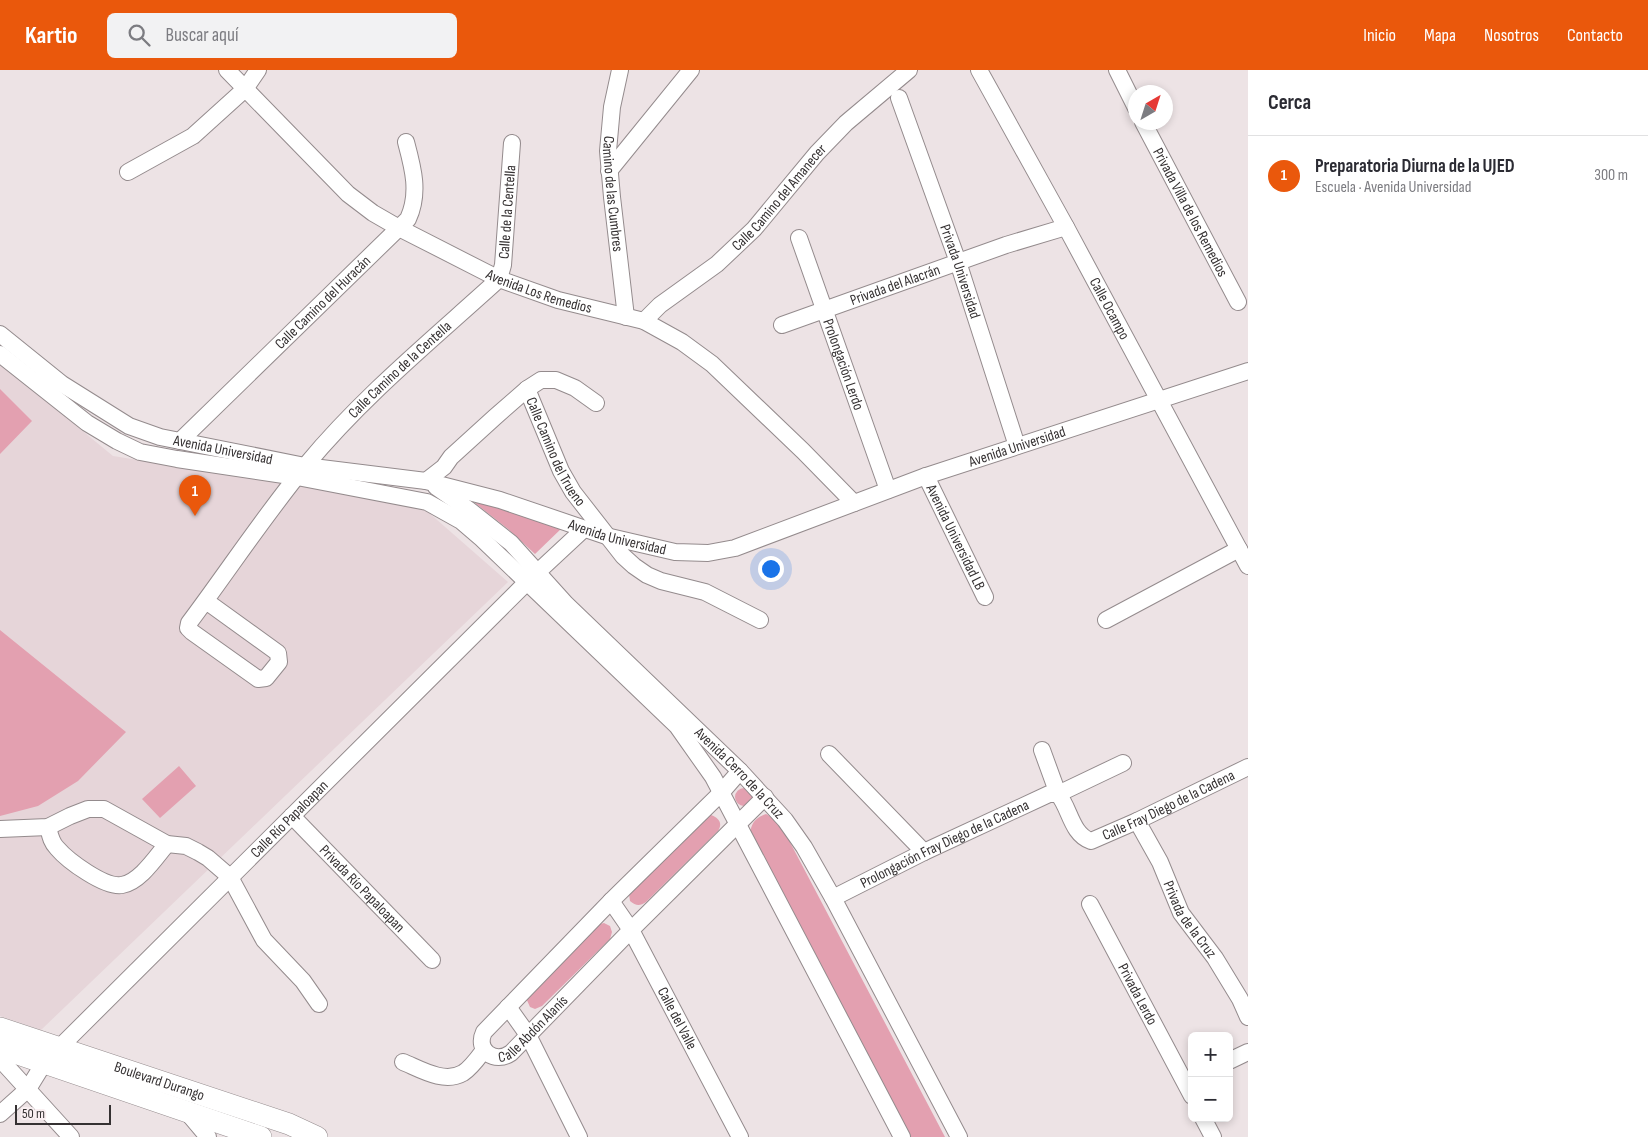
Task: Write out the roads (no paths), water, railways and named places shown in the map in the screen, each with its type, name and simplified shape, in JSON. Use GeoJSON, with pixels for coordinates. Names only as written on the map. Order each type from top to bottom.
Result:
{"type":"FeatureCollection","features":[{"type":"Feature","properties":{"kind":"main road","name":"Boulevard Durango"},"geometry":{"type":"LineString","coordinates":[[0,1028],[60,1047],[288,1130],[317,1137]]}},
{"type":"Feature","properties":{"kind":"main road","name":"Boulevard Durango"},"geometry":{"type":"LineString","coordinates":[[0,1048],[261,1137]]}},
{"type":"Feature","properties":{"kind":"street","name":"Avenida Los Remedios"},"geometry":{"type":"LineString","coordinates":[[226,70],[348,194],[373,213],[499,279],[558,300],[644,322],[682,342],[712,364],[803,451],[854,504]]}},
{"type":"Feature","properties":{"kind":"street"},"geometry":{"type":"LineString","coordinates":[[128,172],[193,136],[245,89],[258,70]]}},
{"type":"Feature","properties":{"kind":"street","name":"Camino de las Cumbres"},"geometry":{"type":"LineString","coordinates":[[620,70],[610,125],[609,171],[626,317]]}},
{"type":"Feature","properties":{"kind":"street"},"geometry":{"type":"LineString","coordinates":[[609,171],[691,70]]}},
{"type":"Feature","properties":{"kind":"street","name":"Calle Camino del Amanecer"},"geometry":{"type":"LineString","coordinates":[[644,322],[660,305],[717,264],[754,228],[817,153],[846,123],[909,70]]}},
{"type":"Feature","properties":{"kind":"street","name":"Calle Ocampo"},"geometry":{"type":"LineString","coordinates":[[979,70],[1066,227],[1248,566]]}},
{"type":"Feature","properties":{"kind":"street"},"geometry":{"type":"LineString","coordinates":[[1117,70],[1128,92]]}},
{"type":"Feature","properties":{"kind":"street","name":"Privada Universidad"},"geometry":{"type":"LineString","coordinates":[[899,98],[958,262],[1017,446]]}},
{"type":"Feature","properties":{"kind":"street","name":"Privada Villa de los Remedios"},"geometry":{"type":"LineString","coordinates":[[1147,130],[1238,302]]}},
{"type":"Feature","properties":{"kind":"street","name":"Calle Camino del Huracán"},"geometry":{"type":"LineString","coordinates":[[180,441],[408,219],[412,211],[415,189],[414,174],[406,142]]}},
{"type":"Feature","properties":{"kind":"street","name":"Calle de la Centella"},"geometry":{"type":"LineString","coordinates":[[499,279],[503,265],[512,144]]}},
{"type":"Feature","properties":{"kind":"street","name":"Privada del Alacrán"},"geometry":{"type":"LineString","coordinates":[[782,325],[1006,244],[1066,227]]}},
{"type":"Feature","properties":{"kind":"street","name":"Prolongación Lerdo"},"geometry":{"type":"LineString","coordinates":[[799,238],[888,490]]}},
{"type":"Feature","properties":{"kind":"street","name":"Calle Camino de la Centella"},"geometry":{"type":"LineString","coordinates":[[206,601],[278,653],[278,662],[266,678],[258,679],[192,632],[188,628],[189,623],[268,513],[341,425],[379,386],[499,279]]}},
{"type":"Feature","properties":{"kind":"street","name":"Avenida Universidad"},"geometry":{"type":"LineString","coordinates":[[0,334],[62,384],[129,426],[160,438],[180,441],[427,502]]}},
{"type":"Feature","properties":{"kind":"street","name":"Avenida Universidad"},"geometry":{"type":"LineString","coordinates":[[0,354],[87,423],[116,441],[140,452],[177,459],[301,472],[426,481],[500,500],[606,536],[676,552],[708,553],[735,548],[926,476],[1248,371]]}},
{"type":"Feature","properties":{"kind":"street","name":"Calle Camino del Trueno"},"geometry":{"type":"LineString","coordinates":[[426,481],[444,467],[451,457],[527,389],[541,380],[552,378],[575,388],[596,403]]}},
{"type":"Feature","properties":{"kind":"street","name":"Calle Camino del Trueno"},"geometry":{"type":"LineString","coordinates":[[527,389],[561,471],[573,492],[623,556],[647,575],[661,581],[705,592],[760,620]]}},
{"type":"Feature","properties":{"kind":"street","name":"Avenida Universidad LB"},"geometry":{"type":"LineString","coordinates":[[926,476],[984,597]]}},
{"type":"Feature","properties":{"kind":"street","name":"Avenida Cerro de la Cruz"},"geometry":{"type":"LineString","coordinates":[[426,481],[468,509],[511,543],[533,577],[677,726],[713,777],[720,794],[902,1137]]}},
{"type":"Feature","properties":{"kind":"street","name":"Avenida Cerro de la Cruz"},"geometry":{"type":"LineString","coordinates":[[427,502],[461,522],[566,604],[740,771],[785,820],[833,898],[960,1137]]}},
{"type":"Feature","properties":{"kind":"street","name":"Calle Río Papaloapan"},"geometry":{"type":"LineString","coordinates":[[0,1114],[28,1089],[44,1063],[533,577],[584,529]]}},
{"type":"Feature","properties":{"kind":"street"},"geometry":{"type":"LineString","coordinates":[[1106,620],[1239,549]]}},
{"type":"Feature","properties":{"kind":"street"},"geometry":{"type":"LineString","coordinates":[[1042,750],[1058,794]]}},
{"type":"Feature","properties":{"kind":"street"},"geometry":{"type":"LineString","coordinates":[[829,754],[924,852]]}},
{"type":"Feature","properties":{"kind":"street","name":"Prolongación Fray Diego de la Cadena"},"geometry":{"type":"LineString","coordinates":[[833,898],[924,852],[1049,794],[1058,794],[1123,763]]}},
{"type":"Feature","properties":{"kind":"street","name":"Calle Fray Diego de la Cadena"},"geometry":{"type":"LineString","coordinates":[[1058,794],[1063,800],[1077,830],[1088,840],[1093,840],[1248,767]]}},
{"type":"Feature","properties":{"kind":"street","name":"Calle Abdón Alanís"},"geometry":{"type":"LineString","coordinates":[[740,771],[720,794],[611,901],[484,1032],[481,1039],[484,1050],[492,1057],[502,1058],[511,1053],[764,797]]}},
{"type":"Feature","properties":{"kind":"street"},"geometry":{"type":"LineString","coordinates":[[0,829],[48,827],[88,809],[104,809],[167,844],[186,846],[198,852],[230,877],[264,940],[304,981],[319,1004]]}},
{"type":"Feature","properties":{"kind":"street","name":"Privada Río Papaloapan"},"geometry":{"type":"LineString","coordinates":[[292,816],[432,960]]}},
{"type":"Feature","properties":{"kind":"street","name":"Privada de la Cruz"},"geometry":{"type":"LineString","coordinates":[[1137,820],[1160,862],[1181,913],[1215,958],[1240,999],[1248,1017]]}},
{"type":"Feature","properties":{"kind":"street"},"geometry":{"type":"LineString","coordinates":[[48,827],[50,838],[63,854],[84,870],[112,885],[123,885],[139,876],[167,844]]}},
{"type":"Feature","properties":{"kind":"street","name":"Calle del Valle"},"geometry":{"type":"LineString","coordinates":[[611,901],[631,930],[740,1137]]}},
{"type":"Feature","properties":{"kind":"street","name":"Privada Lerdo"},"geometry":{"type":"LineString","coordinates":[[1090,904],[1188,1083]]}},
{"type":"Feature","properties":{"kind":"street"},"geometry":{"type":"LineString","coordinates":[[508,1007],[528,1035],[579,1137]]}},
{"type":"Feature","properties":{"kind":"street"},"geometry":{"type":"LineString","coordinates":[[403,1062],[431,1073],[451,1077],[463,1073],[484,1050]]}},
{"type":"Feature","properties":{"kind":"street"},"geometry":{"type":"LineString","coordinates":[[1233,1059],[1248,1052]]}},
{"type":"Feature","properties":{"kind":"street"},"geometry":{"type":"LineString","coordinates":[[0,1059],[71,1137]]}},
{"type":"Feature","properties":{"kind":"street"},"geometry":{"type":"LineString","coordinates":[[187,1112],[208,1137]]}},
{"type":"Feature","properties":{"kind":"street"},"geometry":{"type":"LineString","coordinates":[[1205,1122],[1213,1137]]}},
{"type":"Feature","properties":{"kind":"place","name":"Preparatoria Diurna de la UJED"},"geometry":{"type":"Point","coordinates":[195,516]}}]}
